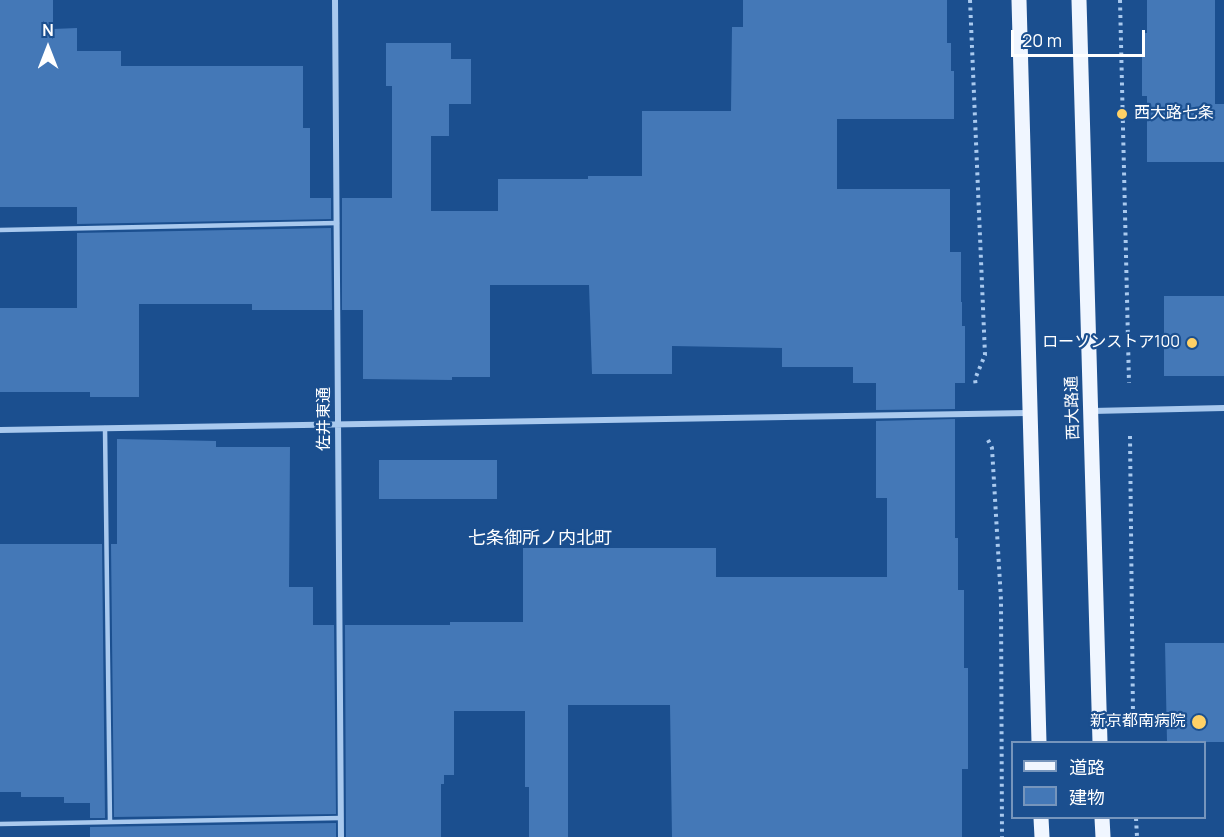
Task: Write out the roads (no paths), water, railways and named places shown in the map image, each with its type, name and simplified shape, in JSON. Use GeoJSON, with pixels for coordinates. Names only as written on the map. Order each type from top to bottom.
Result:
{"type":"FeatureCollection","features":[{"type":"Feature","properties":{"kind":"main road"},"geometry":{"type":"LineString","coordinates":[[1019,0],[1039,741]]}},
{"type":"Feature","properties":{"kind":"main road","name":"西大路通"},"geometry":{"type":"LineString","coordinates":[[1079,0],[1100,741]]}},
{"type":"Feature","properties":{"kind":"main road"},"geometry":{"type":"LineString","coordinates":[[1041,819],[1042,837]]}},
{"type":"Feature","properties":{"kind":"main road"},"geometry":{"type":"LineString","coordinates":[[1102,819],[1103,837]]}},
{"type":"Feature","properties":{"kind":"street","name":"佐井東通"},"geometry":{"type":"LineString","coordinates":[[335,0],[342,837]]}},
{"type":"Feature","properties":{"kind":"street"},"geometry":{"type":"LineString","coordinates":[[1092,411],[1224,408]]}},
{"type":"Feature","properties":{"kind":"street"},"geometry":{"type":"LineString","coordinates":[[0,430],[1030,413]]}},
{"type":"Feature","properties":{"kind":"lane"},"geometry":{"type":"LineString","coordinates":[[0,230],[337,223]]}},
{"type":"Feature","properties":{"kind":"lane"},"geometry":{"type":"LineString","coordinates":[[105,428],[110,822]]}},
{"type":"Feature","properties":{"kind":"lane"},"geometry":{"type":"LineString","coordinates":[[0,825],[341,818]]}},
{"type":"Feature","properties":{"kind":"place","name":"西大路七条"},"geometry":{"type":"Point","coordinates":[1122,114]}},
{"type":"Feature","properties":{"kind":"place","name":"ローソンストア100"},"geometry":{"type":"Point","coordinates":[1192,343]}},
{"type":"Feature","properties":{"kind":"place","name":"新京都南病院"},"geometry":{"type":"Point","coordinates":[1199,722]}},
{"type":"Feature","properties":{"kind":"district","name":"七条御所ノ内北町"},"geometry":{"type":"Point","coordinates":[540,539]}}]}
